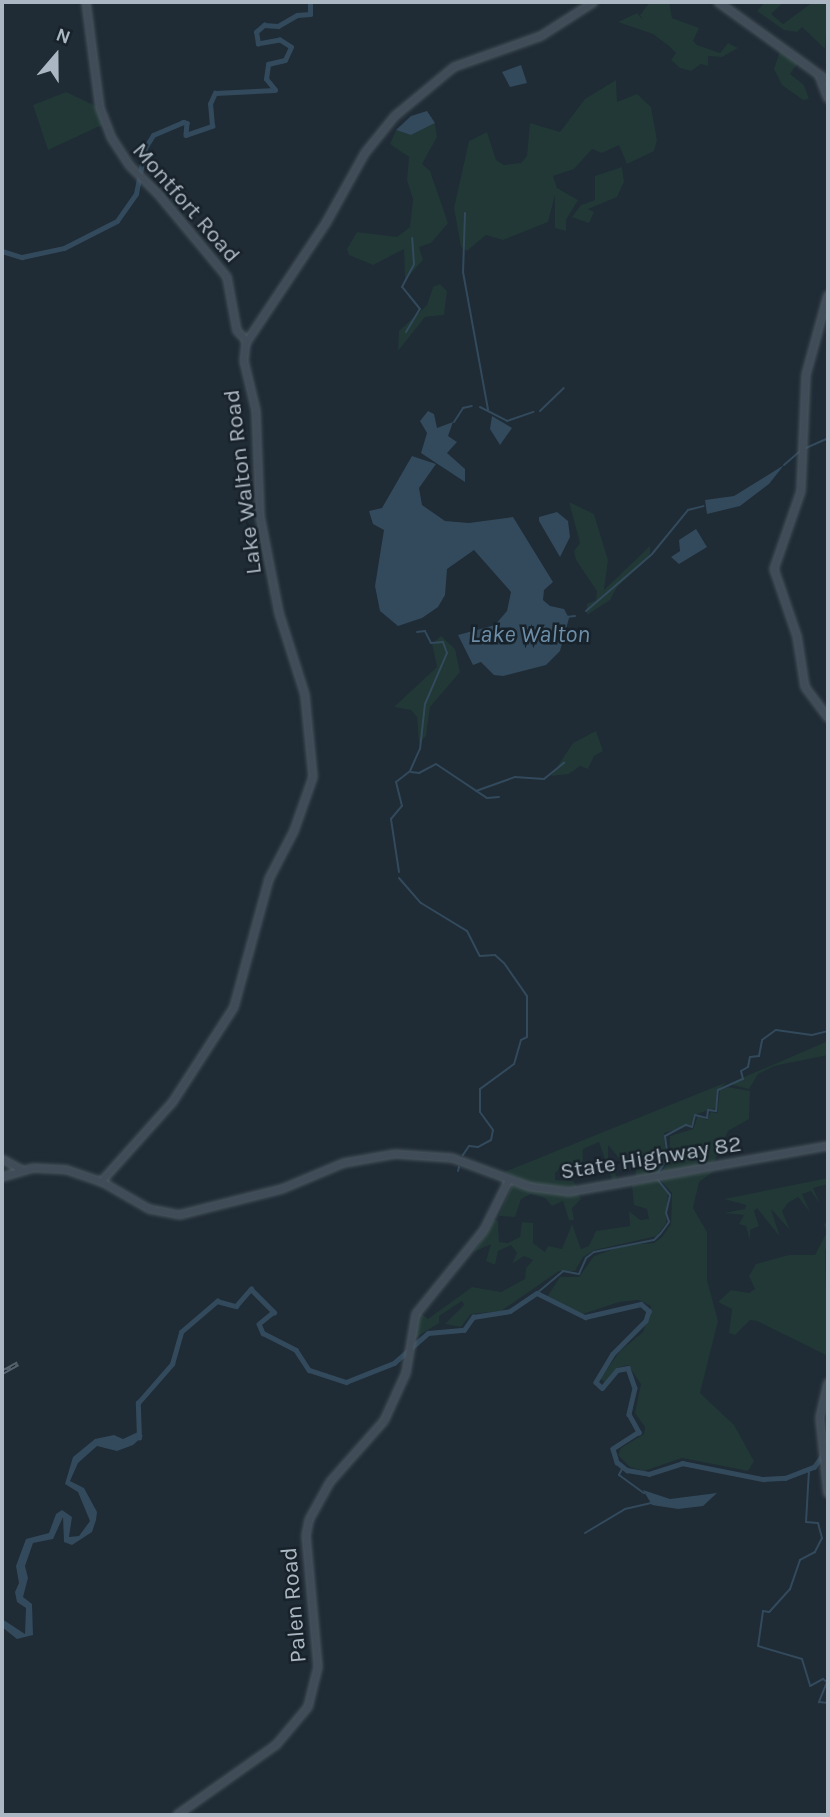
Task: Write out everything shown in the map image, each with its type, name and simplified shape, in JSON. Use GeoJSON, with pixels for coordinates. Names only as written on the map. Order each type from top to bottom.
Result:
{"type":"FeatureCollection","features":[{"type":"Feature","properties":{"kind":"street","name":"Montfort Road"},"geometry":{"type":"LineString","coordinates":[[86,2],[100,108],[117,149],[228,277],[237,331],[247,341]]}},
{"type":"Feature","properties":{"kind":"street"},"geometry":{"type":"LineString","coordinates":[[247,341],[326,223],[365,153],[395,116],[454,67],[541,36],[594,2]]}},
{"type":"Feature","properties":{"kind":"street"},"geometry":{"type":"LineString","coordinates":[[718,2],[828,81]]}},
{"type":"Feature","properties":{"kind":"street"},"geometry":{"type":"LineString","coordinates":[[818,74],[828,98]]}},
{"type":"Feature","properties":{"kind":"street"},"geometry":{"type":"LineString","coordinates":[[828,91],[828,98]]}},
{"type":"Feature","properties":{"kind":"street"},"geometry":{"type":"LineString","coordinates":[[828,295],[806,375],[799,500],[776,555],[774,572],[797,636],[804,687],[828,718]]}},
{"type":"Feature","properties":{"kind":"street","name":"Lake Walton Road"},"geometry":{"type":"LineString","coordinates":[[101,1182],[172,1103],[234,1007],[269,879],[294,831],[313,777],[304,695],[279,614],[260,516],[256,411],[244,357],[247,341]]}},
{"type":"Feature","properties":{"kind":"street","name":"State Highway 82"},"geometry":{"type":"LineString","coordinates":[[2,1177],[22,1170],[55,1168],[101,1182],[149,1209],[179,1215],[282,1189],[344,1163],[395,1154],[452,1158],[509,1180],[558,1192],[828,1146]]}},
{"type":"Feature","properties":{"kind":"street"},"geometry":{"type":"LineString","coordinates":[[2,1159],[22,1170]]}},
{"type":"Feature","properties":{"kind":"street"},"geometry":{"type":"LineString","coordinates":[[499,1175],[503,1191]]}},
{"type":"Feature","properties":{"kind":"street","name":"Palen Road"},"geometry":{"type":"LineString","coordinates":[[177,1815],[276,1745],[308,1707],[318,1667],[307,1525],[330,1482],[384,1421],[407,1361],[407,1347],[419,1308],[484,1230],[509,1180]]}},
{"type":"Feature","properties":{"kind":"street"},"geometry":{"type":"LineString","coordinates":[[828,1383],[820,1418],[828,1494]]}},
{"type":"Feature","properties":{"kind":"green space"},"geometry":{"type":"Polygon","coordinates":[[[650,2],[669,2],[672,18],[699,28],[693,41],[697,45],[720,53],[728,43],[738,48],[722,57],[708,56],[708,66],[701,64],[691,71],[680,68],[671,60],[676,53],[653,34],[618,22],[637,13],[643,20],[640,15],[650,2]]]}},
{"type":"Feature","properties":{"kind":"green space"},"geometry":{"type":"Polygon","coordinates":[[[765,2],[784,2],[771,14],[783,24],[813,2],[828,2],[825,49],[802,27],[797,32],[784,30],[757,11],[765,2]]]}},
{"type":"Feature","properties":{"kind":"green space"},"geometry":{"type":"Polygon","coordinates":[[[780,51],[798,63],[790,74],[804,85],[809,99],[803,100],[782,85],[774,69],[780,51]]]}},
{"type":"Feature","properties":{"kind":"green space"},"geometry":{"type":"Polygon","coordinates":[[[616,80],[617,102],[637,94],[651,107],[657,140],[654,151],[627,164],[619,145],[602,153],[592,149],[574,169],[553,176],[557,188],[578,200],[566,220],[566,231],[555,228],[555,195],[548,222],[503,240],[486,235],[467,251],[461,247],[454,208],[469,141],[487,132],[496,160],[504,165],[521,163],[527,156],[530,123],[560,132],[585,99],[616,80]]]}},
{"type":"Feature","properties":{"kind":"green space"},"geometry":{"type":"Polygon","coordinates":[[[66,92],[98,107],[104,124],[48,150],[33,105],[66,92]]]}},
{"type":"Feature","properties":{"kind":"green space"},"geometry":{"type":"Polygon","coordinates":[[[435,123],[437,137],[422,164],[430,171],[448,223],[431,243],[419,247],[423,260],[405,280],[404,249],[373,265],[349,255],[347,249],[357,232],[397,237],[410,227],[413,199],[407,180],[409,157],[390,144],[396,130],[411,135],[435,123]]]}},
{"type":"Feature","properties":{"kind":"green space"},"geometry":{"type":"Polygon","coordinates":[[[622,167],[624,182],[617,197],[588,209],[594,212],[589,223],[572,217],[581,205],[595,200],[595,176],[622,167]]]}},
{"type":"Feature","properties":{"kind":"green space"},"geometry":{"type":"Polygon","coordinates":[[[440,284],[447,291],[444,315],[425,317],[398,351],[399,331],[427,305],[433,287],[440,284]]]}},
{"type":"Feature","properties":{"kind":"green space"},"geometry":{"type":"Polygon","coordinates":[[[569,502],[594,514],[608,560],[604,590],[650,546],[650,557],[617,587],[610,600],[587,615],[587,604],[596,600],[597,591],[576,560],[574,551],[580,543],[569,502]]]}},
{"type":"Feature","properties":{"kind":"green space"},"geometry":{"type":"Polygon","coordinates":[[[441,636],[455,649],[460,672],[430,707],[426,736],[419,744],[417,717],[411,710],[394,707],[437,667],[432,644],[441,636]]]}},
{"type":"Feature","properties":{"kind":"green space"},"geometry":{"type":"Polygon","coordinates":[[[596,731],[603,751],[594,756],[588,769],[580,766],[569,774],[551,776],[573,743],[596,731]]]}},
{"type":"Feature","properties":{"kind":"green space"},"geometry":{"type":"Polygon","coordinates":[[[828,1041],[828,1055],[774,1066],[758,1074],[749,1089],[728,1084],[828,1041]]]}},
{"type":"Feature","properties":{"kind":"green space"},"geometry":{"type":"Polygon","coordinates":[[[727,1082],[717,1091],[715,1108],[694,1115],[691,1125],[664,1133],[666,1159],[656,1175],[636,1177],[635,1155],[622,1153],[619,1158],[608,1145],[608,1162],[617,1177],[613,1182],[599,1142],[583,1149],[582,1179],[572,1169],[560,1168],[555,1173],[555,1180],[573,1181],[578,1188],[532,1185],[504,1172],[727,1082]]]}},
{"type":"Feature","properties":{"kind":"green space"},"geometry":{"type":"Polygon","coordinates":[[[728,1087],[750,1091],[749,1119],[728,1131],[713,1164],[660,1174],[670,1159],[670,1136],[693,1129],[698,1116],[707,1120],[711,1112],[717,1113],[720,1090],[728,1087]]]}},
{"type":"Feature","properties":{"kind":"green space"},"geometry":{"type":"Polygon","coordinates":[[[714,1171],[699,1182],[693,1208],[707,1232],[707,1280],[718,1321],[700,1393],[734,1425],[754,1461],[748,1471],[682,1458],[644,1471],[630,1467],[618,1455],[621,1448],[644,1434],[645,1427],[635,1413],[641,1384],[628,1365],[616,1368],[606,1383],[600,1379],[620,1351],[643,1332],[651,1306],[638,1300],[619,1302],[583,1314],[547,1297],[560,1277],[579,1277],[594,1256],[625,1245],[654,1243],[662,1237],[671,1224],[672,1193],[659,1179],[714,1171]]]}},
{"type":"Feature","properties":{"kind":"green space"},"geometry":{"type":"Polygon","coordinates":[[[828,1178],[828,1184],[813,1188],[820,1204],[811,1191],[802,1194],[810,1212],[798,1197],[782,1211],[790,1230],[771,1209],[780,1237],[757,1208],[754,1211],[759,1226],[750,1230],[750,1240],[746,1226],[739,1224],[744,1215],[724,1213],[745,1209],[746,1205],[724,1199],[828,1178]]]}},
{"type":"Feature","properties":{"kind":"green space"},"geometry":{"type":"Polygon","coordinates":[[[657,1179],[668,1191],[666,1223],[657,1236],[595,1250],[583,1257],[575,1271],[559,1271],[501,1311],[471,1314],[461,1327],[445,1324],[464,1305],[462,1301],[439,1316],[439,1323],[410,1341],[420,1313],[428,1319],[472,1287],[501,1292],[525,1279],[526,1268],[533,1260],[524,1256],[512,1264],[517,1253],[511,1245],[498,1251],[495,1265],[486,1261],[491,1244],[474,1252],[494,1220],[498,1221],[499,1242],[508,1243],[520,1237],[522,1222],[533,1223],[533,1243],[545,1252],[548,1246],[562,1249],[572,1224],[581,1249],[589,1246],[596,1231],[630,1226],[629,1211],[640,1220],[649,1219],[647,1209],[634,1205],[632,1185],[657,1179]]]}},
{"type":"Feature","properties":{"kind":"green space"},"geometry":{"type":"Polygon","coordinates":[[[512,1186],[578,1194],[581,1199],[572,1208],[574,1220],[569,1220],[563,1201],[552,1206],[545,1198],[531,1194],[521,1199],[515,1217],[499,1216],[512,1186]]]}},
{"type":"Feature","properties":{"kind":"green space"},"geometry":{"type":"Polygon","coordinates":[[[828,1218],[828,1243],[825,1251],[828,1356],[757,1321],[750,1320],[735,1335],[729,1333],[732,1309],[718,1302],[731,1290],[749,1293],[755,1289],[749,1276],[756,1264],[789,1255],[815,1255],[827,1232],[824,1225],[828,1218]]]}},
{"type":"Feature","properties":{"kind":"water"},"geometry":{"type":"Polygon","coordinates":[[[521,65],[527,83],[510,87],[502,72],[521,65]]]}},
{"type":"Feature","properties":{"kind":"water"},"geometry":{"type":"Polygon","coordinates":[[[427,111],[435,123],[411,135],[396,130],[411,116],[427,111]]]}},
{"type":"Feature","properties":{"kind":"water"},"geometry":{"type":"Polygon","coordinates":[[[428,411],[434,414],[437,428],[453,422],[448,436],[457,442],[447,453],[465,469],[465,482],[421,453],[427,433],[420,421],[428,411]]]}},
{"type":"Feature","properties":{"kind":"water"},"geometry":{"type":"Polygon","coordinates":[[[492,416],[512,428],[500,445],[490,429],[492,416]]]}},
{"type":"Feature","properties":{"kind":"water","name":"Lake Walton"},"geometry":{"type":"Polygon","coordinates":[[[412,456],[436,464],[419,488],[422,505],[445,521],[469,523],[513,517],[553,582],[544,590],[543,600],[550,606],[564,609],[569,618],[560,651],[546,665],[503,676],[494,675],[481,662],[473,665],[458,635],[495,625],[507,611],[511,592],[474,550],[447,569],[445,595],[438,607],[422,618],[398,626],[380,611],[375,586],[384,530],[373,524],[369,511],[382,508],[412,456]]]}},
{"type":"Feature","properties":{"kind":"water"},"geometry":{"type":"Polygon","coordinates":[[[784,465],[769,484],[740,506],[707,514],[705,500],[734,496],[784,465]]]}},
{"type":"Feature","properties":{"kind":"water"},"geometry":{"type":"Polygon","coordinates":[[[557,512],[568,521],[570,537],[560,557],[539,521],[539,517],[557,512]]]}},
{"type":"Feature","properties":{"kind":"water"},"geometry":{"type":"Polygon","coordinates":[[[696,529],[707,547],[679,564],[671,557],[680,551],[679,540],[696,529]]]}},
{"type":"Feature","properties":{"kind":"water"},"geometry":{"type":"Polygon","coordinates":[[[138,1432],[143,1436],[133,1445],[117,1451],[97,1446],[78,1463],[70,1481],[84,1488],[97,1512],[92,1532],[72,1545],[64,1542],[63,1517],[53,1539],[33,1543],[25,1566],[28,1578],[23,1597],[32,1604],[33,1635],[17,1639],[2,1627],[2,1619],[25,1634],[26,1608],[17,1602],[15,1592],[19,1583],[16,1566],[26,1539],[49,1533],[56,1514],[62,1510],[72,1517],[69,1537],[79,1536],[90,1521],[78,1492],[65,1484],[73,1457],[95,1439],[114,1435],[123,1439],[138,1432]]]}},
{"type":"Feature","properties":{"kind":"water"},"geometry":{"type":"Polygon","coordinates":[[[643,1490],[670,1499],[717,1493],[703,1506],[678,1509],[652,1505],[643,1490]]]}},
{"type":"Feature","properties":{"kind":"waterway"},"geometry":{"type":"LineString","coordinates":[[2,251],[22,257],[64,248],[117,221],[136,194],[145,148],[153,135],[183,122],[187,123],[186,135],[212,126],[210,104],[215,93],[275,90],[266,79],[268,64],[285,60],[291,47],[280,40],[258,44],[256,32],[264,25],[278,26],[297,15],[310,14],[310,2]]}},
{"type":"Feature","properties":{"kind":"waterway"},"geometry":{"type":"LineString","coordinates":[[465,213],[463,272],[488,410]]}},
{"type":"Feature","properties":{"kind":"waterway"},"geometry":{"type":"LineString","coordinates":[[406,332],[420,309],[402,287],[414,264],[412,238]]}},
{"type":"Feature","properties":{"kind":"waterway"},"geometry":{"type":"LineString","coordinates":[[540,411],[564,388]]}},
{"type":"Feature","properties":{"kind":"waterway"},"geometry":{"type":"LineString","coordinates":[[454,422],[463,408],[472,406]]}},
{"type":"Feature","properties":{"kind":"waterway"},"geometry":{"type":"LineString","coordinates":[[480,407],[507,421],[533,412]]}},
{"type":"Feature","properties":{"kind":"waterway"},"geometry":{"type":"LineString","coordinates":[[806,448],[828,438]]}},
{"type":"Feature","properties":{"kind":"waterway"},"geometry":{"type":"LineString","coordinates":[[784,465],[800,451]]}},
{"type":"Feature","properties":{"kind":"waterway"},"geometry":{"type":"LineString","coordinates":[[586,611],[652,554],[688,510],[704,506]]}},
{"type":"Feature","properties":{"kind":"waterway"},"geometry":{"type":"LineString","coordinates":[[566,617],[575,616]]}},
{"type":"Feature","properties":{"kind":"waterway"},"geometry":{"type":"LineString","coordinates":[[399,872],[391,819],[402,806],[396,782],[410,771],[420,749],[425,704],[447,653],[443,642],[431,643],[425,631],[417,632]]}},
{"type":"Feature","properties":{"kind":"waterway"},"geometry":{"type":"LineString","coordinates":[[476,791],[515,777],[544,779],[564,763]]}},
{"type":"Feature","properties":{"kind":"waterway"},"geometry":{"type":"LineString","coordinates":[[411,772],[419,773],[436,764],[487,798],[499,797]]}},
{"type":"Feature","properties":{"kind":"waterway"},"geometry":{"type":"LineString","coordinates":[[399,878],[421,903],[467,931],[480,956],[495,955],[504,963],[527,996],[527,1037],[521,1040],[514,1064],[480,1089],[480,1112],[493,1130],[491,1140],[478,1147],[469,1146],[463,1155]]}},
{"type":"Feature","properties":{"kind":"waterway"},"geometry":{"type":"LineString","coordinates":[[657,1174],[668,1158],[665,1136],[686,1125],[692,1127],[695,1115],[707,1118],[708,1110],[716,1111],[718,1090],[743,1079],[741,1071],[748,1067],[750,1057],[759,1056],[762,1040],[776,1030],[812,1035],[828,1031]]}},
{"type":"Feature","properties":{"kind":"waterway"},"geometry":{"type":"LineString","coordinates":[[458,1171],[459,1167]]}},
{"type":"Feature","properties":{"kind":"waterway"},"geometry":{"type":"LineString","coordinates":[[537,1293],[563,1271],[579,1274],[586,1258],[594,1252],[654,1240],[669,1222],[666,1213],[670,1195],[658,1180]]}},
{"type":"Feature","properties":{"kind":"waterway"},"geometry":{"type":"LineString","coordinates":[[139,1438],[138,1403],[172,1364],[181,1332],[217,1301],[236,1306],[251,1289],[274,1312],[259,1324],[263,1333],[296,1350],[309,1370],[346,1382],[394,1363],[428,1333],[464,1330],[473,1317],[510,1311],[537,1293],[585,1317],[641,1304],[649,1311],[646,1321],[613,1354],[596,1382],[602,1388],[617,1370],[628,1368],[635,1388],[629,1414],[639,1432],[613,1449],[617,1462],[627,1470],[649,1474],[682,1463],[763,1479],[785,1478],[814,1467],[828,1448]]}},
{"type":"Feature","properties":{"kind":"waterway"},"geometry":{"type":"LineString","coordinates":[[623,1467],[619,1475],[644,1493]]}},
{"type":"Feature","properties":{"kind":"waterway"},"geometry":{"type":"LineString","coordinates":[[809,1470],[806,1522],[818,1523],[822,1538],[815,1552],[800,1560],[790,1589],[769,1612],[763,1611],[758,1646],[802,1659],[810,1686],[823,1679],[827,1682],[819,1702],[828,1703]]}},
{"type":"Feature","properties":{"kind":"waterway"},"geometry":{"type":"LineString","coordinates":[[585,1533],[625,1509],[652,1503]]}},
{"type":"Feature","properties":{"kind":"railway"},"geometry":{"type":"LineString","coordinates":[[2,1372],[18,1363]]}}]}
